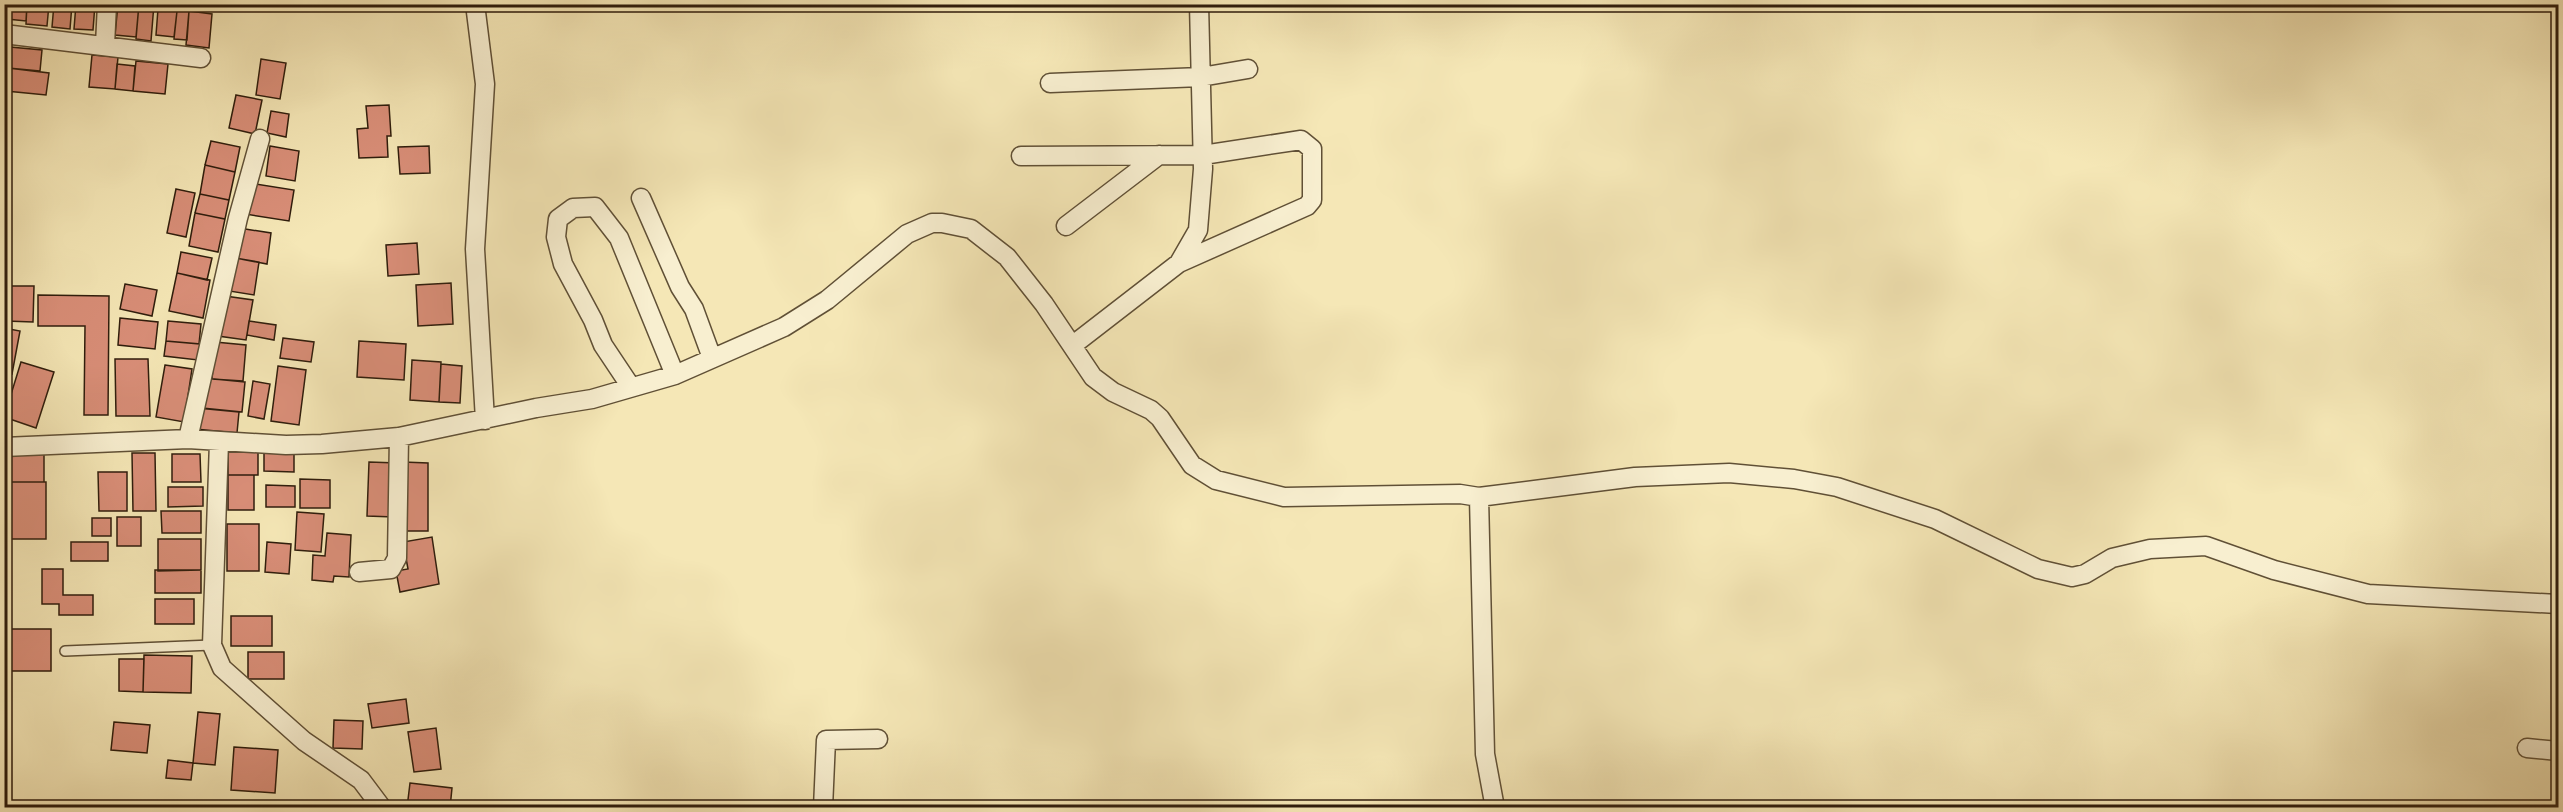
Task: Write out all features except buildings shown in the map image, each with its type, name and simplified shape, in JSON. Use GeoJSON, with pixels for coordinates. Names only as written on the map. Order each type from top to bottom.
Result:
{"type":"FeatureCollection","features":[{"type":"Feature","properties":{"kind":"street"},"geometry":{"type":"LineString","coordinates":[[105,45],[107,4]]}},
{"type":"Feature","properties":{"kind":"street"},"geometry":{"type":"LineString","coordinates":[[475,4],[485,84],[475,249],[485,420]]}},
{"type":"Feature","properties":{"kind":"street"},"geometry":{"type":"LineString","coordinates":[[1179,263],[1198,230],[1203,154],[1199,4]]}},
{"type":"Feature","properties":{"kind":"street"},"geometry":{"type":"LineString","coordinates":[[4,34],[201,58]]}},
{"type":"Feature","properties":{"kind":"street"},"geometry":{"type":"LineString","coordinates":[[1050,83],[1201,77],[1248,69]]}},
{"type":"Feature","properties":{"kind":"street"},"geometry":{"type":"LineString","coordinates":[[189,439],[242,199],[260,139]]}},
{"type":"Feature","properties":{"kind":"street"},"geometry":{"type":"LineString","coordinates":[[1022,156],[1203,154],[1301,140],[1312,149],[1312,200],[1307,206],[1179,263],[1073,345]]}},
{"type":"Feature","properties":{"kind":"street"},"geometry":{"type":"LineString","coordinates":[[1066,226],[1159,155]]}},
{"type":"Feature","properties":{"kind":"street"},"geometry":{"type":"LineString","coordinates":[[641,198],[680,287],[694,309],[712,358]]}},
{"type":"Feature","properties":{"kind":"street"},"geometry":{"type":"LineString","coordinates":[[631,387],[603,345],[593,320],[563,264],[556,237],[558,219],[573,208],[596,207],[619,238],[675,375]]}},
{"type":"Feature","properties":{"kind":"street"},"geometry":{"type":"LineString","coordinates":[[4,447],[52,443],[189,439],[219,442],[322,444],[399,437],[536,408],[592,399],[675,375],[784,327],[811,312],[907,234],[932,223],[953,224],[971,229],[1007,257],[1073,345],[1093,377],[1113,392],[1151,410],[1160,418],[1192,465],[1215,480],[1284,497],[1461,494],[1479,497],[1635,477],[1729,473],[1794,479],[1837,487],[1935,519],[2038,569],[2056,575],[2072,577],[2085,574],[2112,558],[2150,549],[2206,546],[2274,570],[2368,594],[2559,604]]}},
{"type":"Feature","properties":{"kind":"street"},"geometry":{"type":"LineString","coordinates":[[359,572],[391,569],[397,558],[399,437]]}},
{"type":"Feature","properties":{"kind":"street"},"geometry":{"type":"LineString","coordinates":[[219,442],[212,645],[222,668],[304,741],[361,780],[382,807]]}},
{"type":"Feature","properties":{"kind":"street"},"geometry":{"type":"LineString","coordinates":[[1479,497],[1485,754],[1495,807]]}},
{"type":"Feature","properties":{"kind":"street"},"geometry":{"type":"LineString","coordinates":[[824,807],[826,740],[878,739]]}},
{"type":"Feature","properties":{"kind":"street"},"geometry":{"type":"LineString","coordinates":[[2527,748],[2559,751]]}},
{"type":"Feature","properties":{"kind":"lane"},"geometry":{"type":"LineString","coordinates":[[66,651],[212,645]]}}]}
